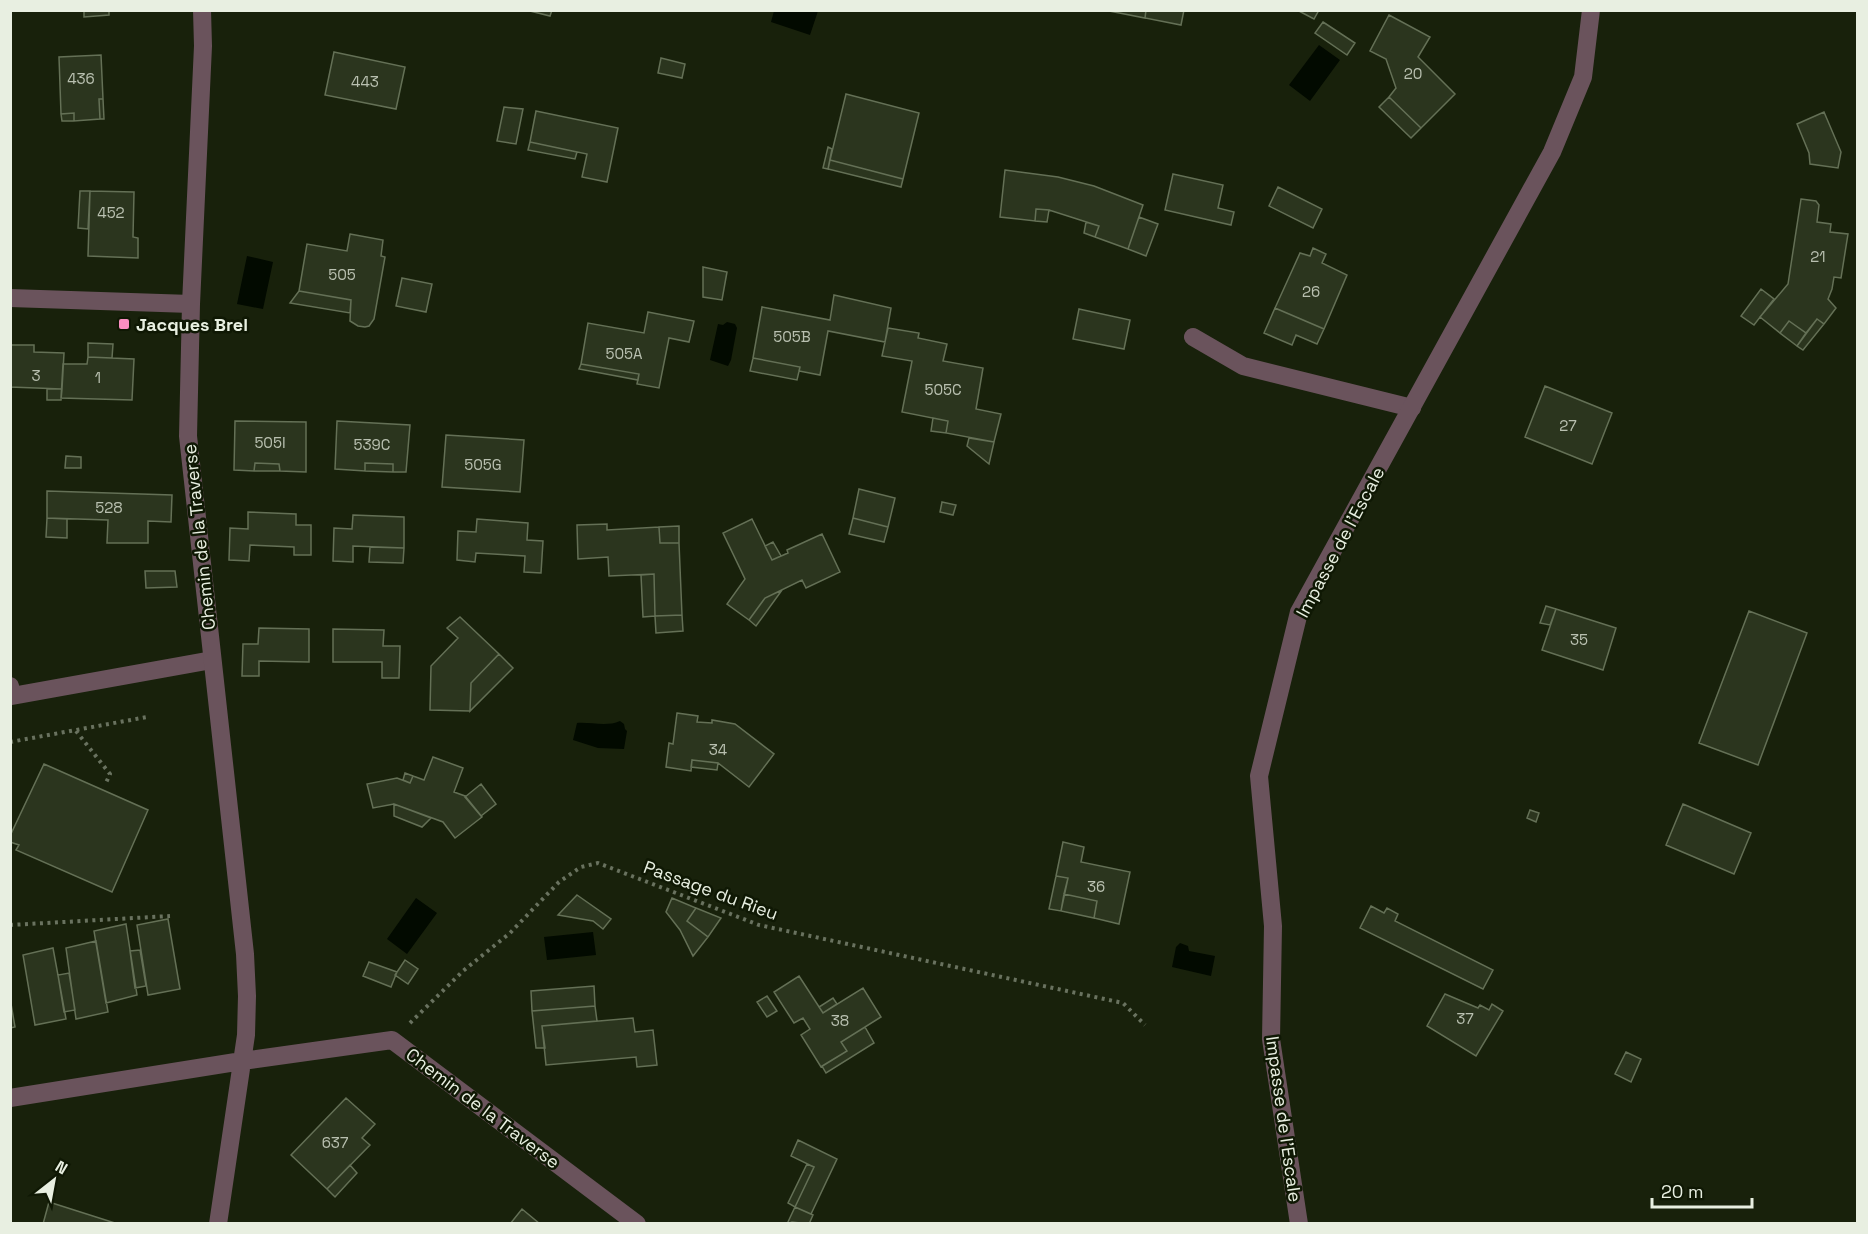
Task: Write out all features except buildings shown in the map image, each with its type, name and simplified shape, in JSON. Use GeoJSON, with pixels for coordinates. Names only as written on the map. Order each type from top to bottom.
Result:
{"type":"FeatureCollection","features":[{"type":"Feature","properties":{"kind":"street","name":"Chemin de la Traverse"},"geometry":{"type":"LineString","coordinates":[[202,10],[203,46],[191,304],[188,436],[245,954],[247,996],[246,1035],[218,1224]]}},
{"type":"Feature","properties":{"kind":"street","name":"Impasse de l'Escale"},"geometry":{"type":"LineString","coordinates":[[1299,1224],[1271,1039],[1273,926],[1259,776],[1299,612],[1552,152],[1583,77],[1591,10]]}},
{"type":"Feature","properties":{"kind":"street"},"geometry":{"type":"LineString","coordinates":[[10,298],[191,304]]}},
{"type":"Feature","properties":{"kind":"street"},"geometry":{"type":"LineString","coordinates":[[1193,337],[1243,366],[1412,408]]}},
{"type":"Feature","properties":{"kind":"street"},"geometry":{"type":"LineString","coordinates":[[10,686],[12,696],[212,660]]}},
{"type":"Feature","properties":{"kind":"street","name":"Chemin de la Traverse"},"geometry":{"type":"LineString","coordinates":[[242,1061],[392,1040],[636,1224]]}},
{"type":"Feature","properties":{"kind":"street"},"geometry":{"type":"LineString","coordinates":[[10,1098],[242,1061]]}},
{"type":"Feature","properties":{"kind":"path"},"geometry":{"type":"LineString","coordinates":[[10,742],[147,717]]}},
{"type":"Feature","properties":{"kind":"path"},"geometry":{"type":"LineString","coordinates":[[76,731],[110,774],[105,786]]}},
{"type":"Feature","properties":{"kind":"path","name":"Passage du Rieu"},"geometry":{"type":"LineString","coordinates":[[392,1040],[463,971],[510,933],[558,882],[581,867],[598,863],[759,926],[1123,1003],[1145,1025]]}},
{"type":"Feature","properties":{"kind":"path"},"geometry":{"type":"LineString","coordinates":[[10,925],[170,916]]}},
{"type":"Feature","properties":{"kind":"shaded area"},"geometry":{"type":"Polygon","coordinates":[[[774,11],[818,11],[810,35],[771,22],[774,11]]]}},
{"type":"Feature","properties":{"kind":"shaded area"},"geometry":{"type":"Polygon","coordinates":[[[1319,45],[1340,60],[1310,101],[1289,85],[1319,45]]]}},
{"type":"Feature","properties":{"kind":"shaded area"},"geometry":{"type":"Polygon","coordinates":[[[247,256],[273,262],[263,309],[237,304],[247,256]]]}},
{"type":"Feature","properties":{"kind":"shaded area"},"geometry":{"type":"Polygon","coordinates":[[[727,322],[735,324],[737,328],[728,366],[710,360],[718,324],[723,325],[727,322]]]}},
{"type":"Feature","properties":{"kind":"shaded area"},"geometry":{"type":"Polygon","coordinates":[[[620,721],[627,731],[624,749],[598,748],[573,740],[577,723],[604,724],[620,721]]]}},
{"type":"Feature","properties":{"kind":"shaded area"},"geometry":{"type":"Polygon","coordinates":[[[416,898],[437,913],[407,954],[387,939],[416,898]]]}},
{"type":"Feature","properties":{"kind":"shaded area"},"geometry":{"type":"Polygon","coordinates":[[[593,932],[596,955],[547,960],[544,937],[593,932]]]}},
{"type":"Feature","properties":{"kind":"shaded area"},"geometry":{"type":"Polygon","coordinates":[[[1180,943],[1188,946],[1189,951],[1215,956],[1211,976],[1172,967],[1176,947],[1180,943]]]}},
{"type":"Feature","properties":{"kind":"place","name":"Jacques Brel"},"geometry":{"type":"Point","coordinates":[124,324]}}]}
